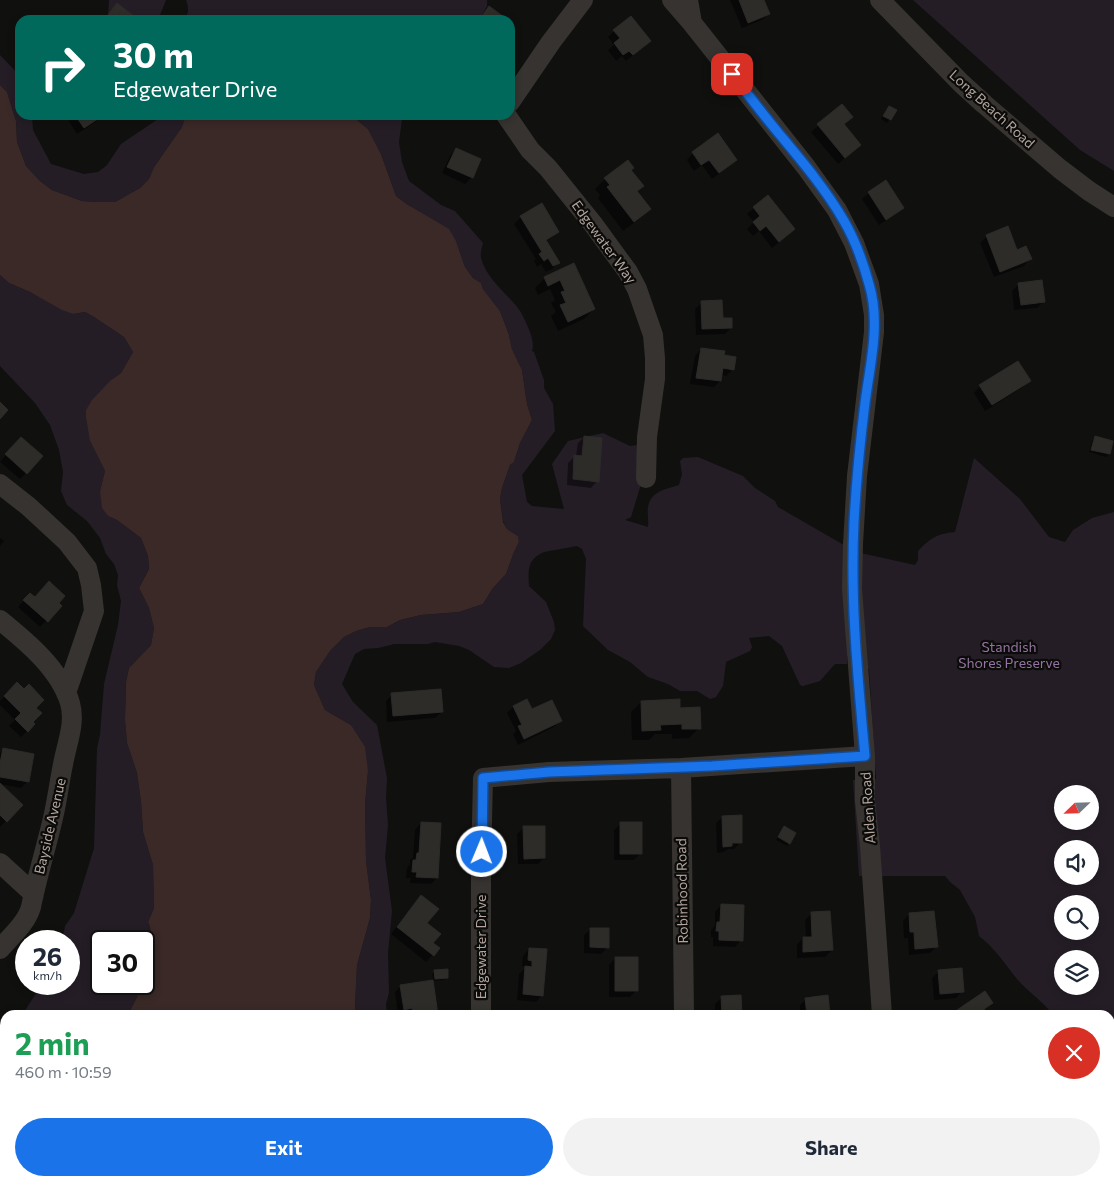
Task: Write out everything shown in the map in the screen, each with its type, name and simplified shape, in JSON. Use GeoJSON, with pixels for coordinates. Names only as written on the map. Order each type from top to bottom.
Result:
{"type":"FeatureCollection","features":[{"type":"Feature","properties":{"kind":"street"},"geometry":{"type":"LineString","coordinates":[[515,95],[583,0]]}},
{"type":"Feature","properties":{"kind":"street"},"geometry":{"type":"LineString","coordinates":[[672,0],[692,23]]}},
{"type":"Feature","properties":{"kind":"street","name":"Alden Road"},"geometry":{"type":"LineString","coordinates":[[688,0],[692,23],[806,167],[836,209],[854,243],[869,284],[874,314],[874,332],[857,476],[852,567],[853,610],[865,756],[865,801],[882,1010]]}},
{"type":"Feature","properties":{"kind":"street","name":"Long Beach Road"},"geometry":{"type":"LineString","coordinates":[[880,0],[984,104],[1060,169],[1114,207]]}},
{"type":"Feature","properties":{"kind":"street","name":"Edgewater Way"},"geometry":{"type":"LineString","coordinates":[[509,120],[530,150],[548,168],[593,224],[628,272],[637,289],[653,335],[655,358],[655,379],[647,437],[646,478]]}},
{"type":"Feature","properties":{"kind":"street"},"geometry":{"type":"LineString","coordinates":[[0,484],[28,506],[67,542],[86,568],[91,585],[94,611],[66,693]]}},
{"type":"Feature","properties":{"kind":"street"},"geometry":{"type":"LineString","coordinates":[[0,620],[31,646],[56,676],[66,693]]}},
{"type":"Feature","properties":{"kind":"street","name":"Bayside Avenue"},"geometry":{"type":"LineString","coordinates":[[0,949],[26,919],[34,894],[54,816],[71,730],[72,717],[66,693]]}},
{"type":"Feature","properties":{"kind":"street"},"geometry":{"type":"LineString","coordinates":[[681,768],[865,756]]}},
{"type":"Feature","properties":{"kind":"street","name":"Edgewater Drive"},"geometry":{"type":"LineString","coordinates":[[481,1010],[483,778],[549,772],[681,768]]}},
{"type":"Feature","properties":{"kind":"street","name":"Robinhood Road"},"geometry":{"type":"LineString","coordinates":[[681,768],[684,1010]]}},
{"type":"Feature","properties":{"kind":"street"},"geometry":{"type":"LineString","coordinates":[[0,863],[34,894]]}},
{"type":"Feature","properties":{"kind":"green space"},"geometry":{"type":"Polygon","coordinates":[[[109,0],[166,0],[160,15],[108,15],[109,0]]]}},
{"type":"Feature","properties":{"kind":"green space"},"geometry":{"type":"Polygon","coordinates":[[[186,0],[487,0],[487,6],[482,15],[187,15],[188,6],[186,0]]]}},
{"type":"Feature","properties":{"kind":"green space"},"geometry":{"type":"Polygon","coordinates":[[[913,0],[1114,0],[1114,171],[1080,150],[913,0]]]}},
{"type":"Feature","properties":{"kind":"green space"},"geometry":{"type":"Polygon","coordinates":[[[0,55],[15,71],[15,118],[7,92],[0,85],[0,55]]]}},
{"type":"Feature","properties":{"kind":"green space"},"geometry":{"type":"Polygon","coordinates":[[[32,120],[33,130],[51,164],[84,174],[98,172],[107,165],[121,144],[157,120],[184,120],[182,127],[154,167],[149,179],[140,188],[115,202],[82,201],[52,190],[40,181],[26,166],[17,142],[16,121],[32,120]]]}},
{"type":"Feature","properties":{"kind":"green space","name":"Standish Shores Preserve"},"geometry":{"type":"Polygon","coordinates":[[[357,120],[402,120],[399,142],[402,162],[409,181],[441,205],[455,211],[483,243],[481,256],[486,270],[494,282],[516,305],[527,324],[532,339],[532,351],[544,380],[544,388],[553,404],[555,431],[522,475],[527,502],[532,506],[564,509],[552,464],[568,441],[603,433],[630,446],[644,444],[642,481],[631,517],[625,520],[648,527],[648,507],[652,497],[664,490],[679,485],[682,474],[680,461],[683,458],[698,457],[743,476],[755,488],[775,501],[778,507],[856,552],[915,565],[918,560],[918,551],[934,537],[955,532],[974,458],[1020,499],[1049,537],[1065,542],[1073,530],[1092,518],[1114,512],[1114,1010],[1049,1010],[1021,984],[994,950],[979,936],[975,917],[960,890],[945,876],[859,876],[853,780],[876,779],[869,669],[847,655],[847,664],[835,664],[820,681],[803,686],[800,685],[782,646],[769,636],[749,638],[752,647],[750,651],[726,662],[723,686],[716,697],[710,699],[697,691],[680,691],[668,684],[648,677],[630,662],[608,650],[583,626],[586,559],[582,549],[577,546],[544,552],[534,558],[530,566],[529,586],[546,602],[555,630],[551,639],[540,650],[521,663],[509,668],[494,667],[469,650],[459,646],[435,642],[428,644],[394,644],[364,649],[355,654],[342,684],[353,702],[377,725],[387,778],[388,825],[385,858],[392,911],[388,953],[389,993],[387,1010],[356,1010],[357,965],[370,918],[371,900],[366,861],[365,804],[368,771],[351,725],[325,710],[314,685],[316,672],[330,651],[344,637],[356,631],[370,627],[387,627],[400,620],[421,615],[459,612],[483,604],[493,588],[506,574],[519,542],[518,536],[507,529],[503,521],[500,499],[510,465],[514,462],[520,443],[532,420],[527,404],[522,370],[512,349],[500,311],[483,289],[481,283],[473,278],[465,267],[456,241],[396,196],[381,154],[368,129],[357,120]]]}},
{"type":"Feature","properties":{"kind":"green space"},"geometry":{"type":"Polygon","coordinates":[[[0,275],[9,283],[73,314],[85,312],[94,317],[124,337],[133,352],[121,373],[111,380],[90,441],[105,471],[100,491],[108,516],[117,520],[141,538],[148,556],[149,569],[139,588],[149,608],[154,628],[151,645],[129,668],[126,682],[125,720],[127,743],[137,773],[143,832],[153,865],[154,908],[148,922],[150,930],[90,930],[90,995],[138,995],[130,1010],[26,1009],[35,995],[80,995],[80,930],[64,930],[74,913],[94,848],[97,748],[100,735],[104,684],[118,625],[121,601],[117,585],[118,575],[114,564],[106,554],[100,538],[87,521],[67,505],[61,491],[63,472],[59,450],[50,425],[35,403],[0,366],[0,275]]]}},
{"type":"Feature","properties":{"kind":"shaded area"},"geometry":{"type":"Polygon","coordinates":[[[0,85],[7,92],[16,121],[17,142],[26,166],[40,181],[52,190],[82,201],[115,202],[140,188],[149,179],[154,167],[182,127],[184,120],[357,120],[368,129],[381,154],[396,196],[449,229],[456,241],[465,267],[473,278],[481,283],[483,289],[500,311],[512,349],[522,370],[527,404],[532,420],[520,443],[514,462],[510,465],[500,499],[503,522],[507,529],[518,536],[519,542],[506,574],[493,588],[483,604],[459,612],[421,615],[400,620],[387,627],[370,627],[344,637],[330,651],[316,672],[314,685],[325,710],[351,725],[365,747],[368,771],[365,804],[366,861],[371,900],[370,918],[357,965],[356,1010],[130,1010],[138,995],[155,995],[155,930],[150,930],[148,922],[154,908],[153,865],[143,832],[137,773],[127,743],[125,720],[126,682],[129,668],[151,645],[154,628],[149,608],[139,588],[149,569],[148,556],[141,538],[117,520],[108,516],[102,508],[100,491],[105,471],[90,441],[86,410],[92,400],[111,380],[121,373],[133,352],[124,337],[94,317],[85,312],[73,314],[62,310],[30,292],[9,283],[0,275],[0,85]]]}},
{"type":"Feature","properties":{"kind":"building"},"geometry":{"type":"Polygon","coordinates":[[[739,0],[764,0],[770,14],[748,23],[739,0]]]}},
{"type":"Feature","properties":{"kind":"building"},"geometry":{"type":"Polygon","coordinates":[[[117,3],[132,15],[108,15],[117,3]]]}},
{"type":"Feature","properties":{"kind":"building"},"geometry":{"type":"Polygon","coordinates":[[[489,6],[501,15],[483,15],[489,6]]]}},
{"type":"Feature","properties":{"kind":"building"},"geometry":{"type":"Polygon","coordinates":[[[631,16],[651,41],[633,55],[629,51],[623,55],[614,43],[620,38],[613,30],[631,16]]]}},
{"type":"Feature","properties":{"kind":"building"},"geometry":{"type":"Polygon","coordinates":[[[842,104],[853,117],[844,124],[861,145],[845,158],[817,124],[842,104]]]}},
{"type":"Feature","properties":{"kind":"building"},"geometry":{"type":"Polygon","coordinates":[[[889,106],[897,110],[891,120],[883,116],[889,106]]]}},
{"type":"Feature","properties":{"kind":"building"},"geometry":{"type":"Polygon","coordinates":[[[78,120],[96,120],[84,128],[78,120]]]}},
{"type":"Feature","properties":{"kind":"building"},"geometry":{"type":"Polygon","coordinates":[[[718,133],[737,160],[719,173],[709,160],[701,165],[692,152],[718,133]]]}},
{"type":"Feature","properties":{"kind":"building"},"geometry":{"type":"Polygon","coordinates":[[[456,148],[481,159],[473,178],[447,167],[456,148]]]}},
{"type":"Feature","properties":{"kind":"building"},"geometry":{"type":"Polygon","coordinates":[[[628,160],[634,168],[631,170],[644,186],[637,191],[651,209],[634,222],[607,187],[610,185],[604,178],[628,160]]]}},
{"type":"Feature","properties":{"kind":"building"},"geometry":{"type":"Polygon","coordinates":[[[886,180],[904,208],[886,220],[868,192],[886,180]]]}},
{"type":"Feature","properties":{"kind":"building"},"geometry":{"type":"Polygon","coordinates":[[[768,195],[795,229],[779,242],[766,226],[760,231],[753,222],[760,216],[753,207],[768,195]]]}},
{"type":"Feature","properties":{"kind":"building"},"geometry":{"type":"Polygon","coordinates":[[[542,203],[559,232],[546,240],[560,263],[553,266],[548,258],[544,261],[539,254],[542,252],[520,216],[542,203]]]}},
{"type":"Feature","properties":{"kind":"building"},"geometry":{"type":"Polygon","coordinates":[[[1008,226],[1017,250],[1026,246],[1032,259],[1000,272],[986,235],[1008,226]]]}},
{"type":"Feature","properties":{"kind":"building"},"geometry":{"type":"Polygon","coordinates":[[[574,263],[595,309],[568,322],[560,305],[566,303],[561,292],[565,291],[560,280],[548,286],[544,277],[574,263]]]}},
{"type":"Feature","properties":{"kind":"building"},"geometry":{"type":"Polygon","coordinates":[[[1042,280],[1045,302],[1021,305],[1018,283],[1042,280]]]}},
{"type":"Feature","properties":{"kind":"building"},"geometry":{"type":"Polygon","coordinates":[[[722,300],[723,318],[732,318],[732,328],[702,329],[701,301],[722,300]]]}},
{"type":"Feature","properties":{"kind":"building"},"geometry":{"type":"Polygon","coordinates":[[[701,348],[725,351],[724,355],[736,357],[734,370],[723,368],[721,381],[696,378],[701,348]]]}},
{"type":"Feature","properties":{"kind":"building"},"geometry":{"type":"Polygon","coordinates":[[[1018,361],[1031,381],[992,405],[979,385],[1018,361]]]}},
{"type":"Feature","properties":{"kind":"building"},"geometry":{"type":"Polygon","coordinates":[[[0,402],[8,410],[0,419],[0,402]]]}},
{"type":"Feature","properties":{"kind":"building"},"geometry":{"type":"Polygon","coordinates":[[[584,436],[602,438],[599,482],[573,479],[574,455],[582,456],[584,436]]]}},
{"type":"Feature","properties":{"kind":"building"},"geometry":{"type":"Polygon","coordinates":[[[1095,436],[1113,441],[1110,454],[1091,450],[1095,436]]]}},
{"type":"Feature","properties":{"kind":"building"},"geometry":{"type":"Polygon","coordinates":[[[21,437],[43,456],[27,474],[5,454],[21,437]]]}},
{"type":"Feature","properties":{"kind":"building"},"geometry":{"type":"Polygon","coordinates":[[[49,581],[65,596],[59,603],[62,606],[48,622],[23,600],[30,593],[35,597],[49,581]]]}},
{"type":"Feature","properties":{"kind":"building"},"geometry":{"type":"Polygon","coordinates":[[[17,682],[24,689],[29,684],[44,700],[36,708],[42,713],[33,722],[35,724],[28,732],[15,719],[21,713],[4,696],[17,682]]]}},
{"type":"Feature","properties":{"kind":"building"},"geometry":{"type":"Polygon","coordinates":[[[441,689],[443,712],[393,716],[391,693],[441,689]]]}},
{"type":"Feature","properties":{"kind":"building"},"geometry":{"type":"Polygon","coordinates":[[[527,699],[532,709],[552,700],[562,721],[524,739],[518,726],[522,725],[513,706],[527,699]]]}},
{"type":"Feature","properties":{"kind":"building"},"geometry":{"type":"Polygon","coordinates":[[[680,699],[680,708],[700,707],[701,729],[682,729],[682,724],[660,725],[661,730],[642,731],[641,701],[680,699]]]}},
{"type":"Feature","properties":{"kind":"building"},"geometry":{"type":"Polygon","coordinates":[[[3,748],[34,754],[29,782],[0,777],[3,748]]]}},
{"type":"Feature","properties":{"kind":"building"},"geometry":{"type":"Polygon","coordinates":[[[0,783],[23,805],[7,822],[0,815],[0,783]]]}},
{"type":"Feature","properties":{"kind":"building"},"geometry":{"type":"Polygon","coordinates":[[[742,815],[742,843],[732,843],[732,846],[723,847],[722,816],[742,815]]]}},
{"type":"Feature","properties":{"kind":"building"},"geometry":{"type":"Polygon","coordinates":[[[421,822],[441,823],[438,878],[416,877],[417,872],[412,872],[413,860],[416,860],[417,853],[419,853],[421,822]]]}},
{"type":"Feature","properties":{"kind":"building"},"geometry":{"type":"Polygon","coordinates":[[[620,822],[642,822],[642,854],[620,854],[620,822]]]}},
{"type":"Feature","properties":{"kind":"building"},"geometry":{"type":"Polygon","coordinates":[[[523,826],[545,826],[545,858],[524,859],[523,826]]]}},
{"type":"Feature","properties":{"kind":"building"},"geometry":{"type":"Polygon","coordinates":[[[784,826],[796,833],[790,844],[778,837],[784,826]]]}},
{"type":"Feature","properties":{"kind":"building"},"geometry":{"type":"Polygon","coordinates":[[[421,895],[439,909],[427,923],[441,934],[433,943],[440,948],[434,956],[397,927],[421,895]]]}},
{"type":"Feature","properties":{"kind":"building"},"geometry":{"type":"Polygon","coordinates":[[[721,904],[744,905],[743,941],[719,940],[719,931],[716,931],[717,922],[720,922],[721,904]]]}},
{"type":"Feature","properties":{"kind":"building"},"geometry":{"type":"Polygon","coordinates":[[[830,911],[833,950],[803,952],[803,937],[812,937],[811,912],[830,911]]]}},
{"type":"Feature","properties":{"kind":"building"},"geometry":{"type":"Polygon","coordinates":[[[934,911],[938,947],[915,949],[914,932],[910,932],[909,913],[934,911]]]}},
{"type":"Feature","properties":{"kind":"building"},"geometry":{"type":"Polygon","coordinates":[[[590,928],[609,928],[609,948],[590,947],[590,928]]]}},
{"type":"Feature","properties":{"kind":"building"},"geometry":{"type":"Polygon","coordinates":[[[529,948],[547,949],[543,996],[523,994],[525,966],[532,967],[532,961],[528,960],[529,948]]]}},
{"type":"Feature","properties":{"kind":"building"},"geometry":{"type":"Polygon","coordinates":[[[615,957],[638,957],[638,991],[615,991],[615,957]]]}},
{"type":"Feature","properties":{"kind":"building"},"geometry":{"type":"Polygon","coordinates":[[[962,968],[964,992],[940,994],[938,970],[962,968]]]}},
{"type":"Feature","properties":{"kind":"building"},"geometry":{"type":"Polygon","coordinates":[[[448,969],[448,978],[435,979],[434,970],[448,969]]]}},
{"type":"Feature","properties":{"kind":"building"},"geometry":{"type":"Polygon","coordinates":[[[433,980],[437,1010],[412,1010],[412,1008],[404,1010],[400,985],[433,980]]]}},
{"type":"Feature","properties":{"kind":"building"},"geometry":{"type":"Polygon","coordinates":[[[985,991],[993,1003],[985,1010],[957,1010],[985,991]]]}},
{"type":"Feature","properties":{"kind":"building"},"geometry":{"type":"Polygon","coordinates":[[[741,995],[742,1010],[722,1010],[721,996],[741,995]]]}},
{"type":"Feature","properties":{"kind":"building"},"geometry":{"type":"Polygon","coordinates":[[[828,995],[830,1010],[806,1010],[805,998],[828,995]]]}},
{"type":"Feature","properties":{"kind":"route"},"geometry":{"type":"LineString","coordinates":[[482,852],[483,778],[549,772],[712,766],[865,756],[853,610],[852,567],[857,476],[874,332],[872,294],[854,243],[828,196],[732,74]]}}]}
